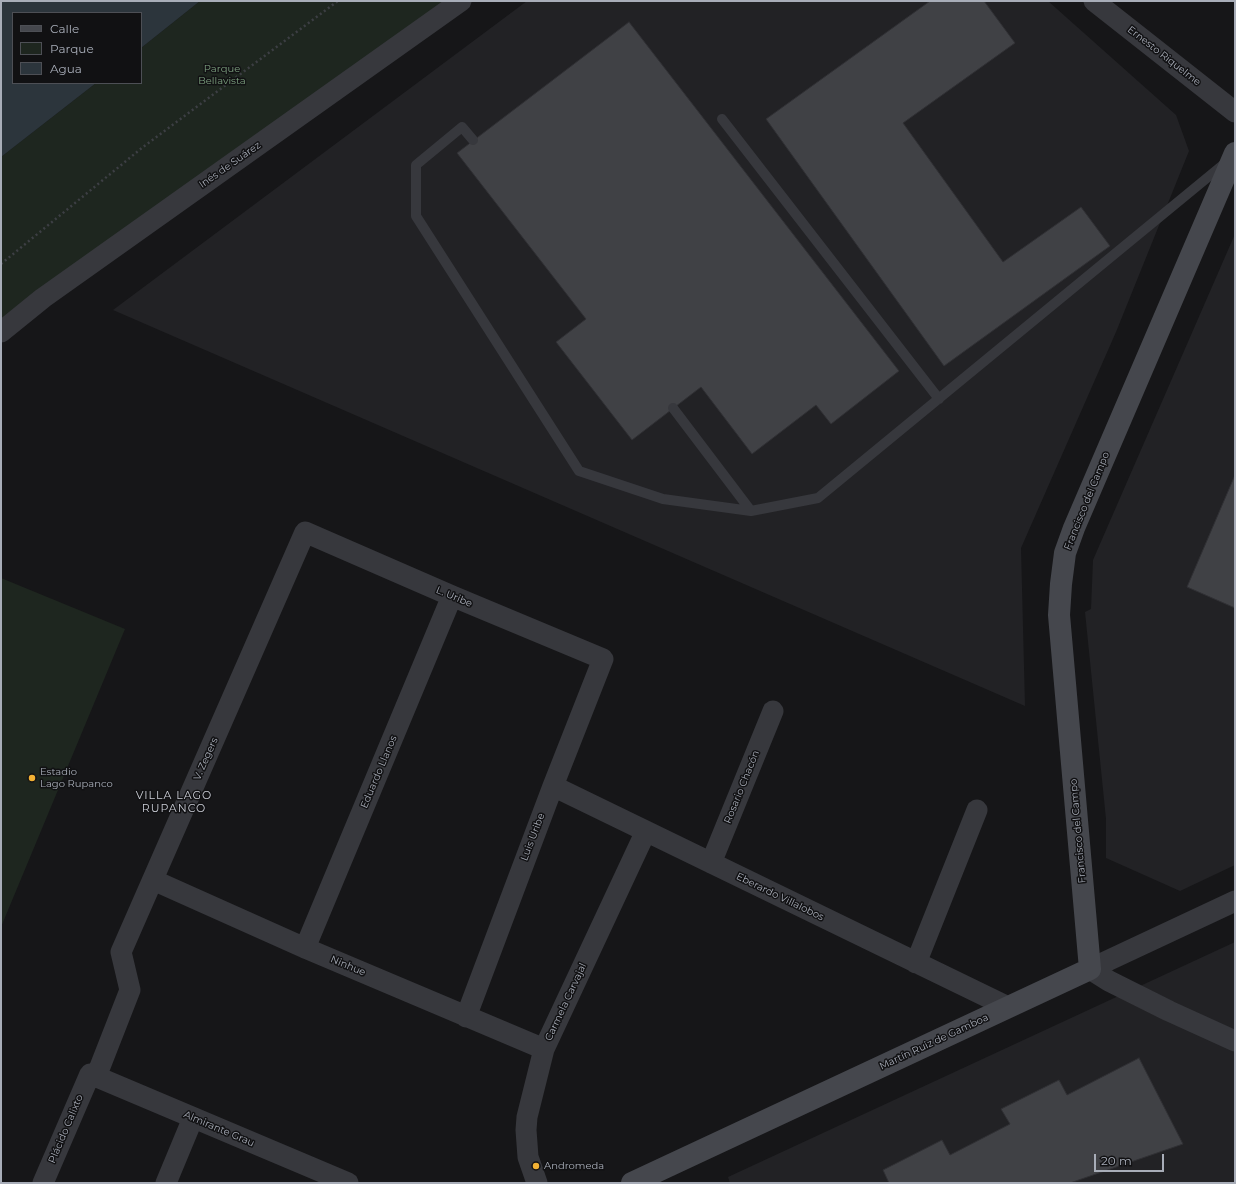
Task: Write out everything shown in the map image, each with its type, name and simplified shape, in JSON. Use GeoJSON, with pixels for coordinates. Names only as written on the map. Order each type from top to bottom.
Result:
{"type":"FeatureCollection","features":[{"type":"Feature","properties":{"kind":"street","name":"Inés de Suárez"},"geometry":{"type":"LineString","coordinates":[[1,332],[43,298],[461,1]]}},
{"type":"Feature","properties":{"kind":"street","name":"Ernesto Riquelme"},"geometry":{"type":"LineString","coordinates":[[1094,1],[1235,112]]}},
{"type":"Feature","properties":{"kind":"street","name":"Francisco del Campo"},"geometry":{"type":"LineString","coordinates":[[1090,969],[1059,615],[1065,553],[1074,528],[1234,155]]}},
{"type":"Feature","properties":{"kind":"street","name":"L. Uribe"},"geometry":{"type":"LineString","coordinates":[[305,532],[452,596],[603,659]]}},
{"type":"Feature","properties":{"kind":"street","name":"V. Zegers"},"geometry":{"type":"LineString","coordinates":[[93,1076],[130,990],[121,952],[305,532]]}},
{"type":"Feature","properties":{"kind":"street","name":"Eduardo Llanos"},"geometry":{"type":"LineString","coordinates":[[305,948],[452,596]]}},
{"type":"Feature","properties":{"kind":"street","name":"Luis Uribe"},"geometry":{"type":"LineString","coordinates":[[466,1017],[553,786],[603,659]]}},
{"type":"Feature","properties":{"kind":"street","name":"Rosario Chacón"},"geometry":{"type":"LineString","coordinates":[[711,863],[774,711]]}},
{"type":"Feature","properties":{"kind":"street","name":"Eberardo Villalobos"},"geometry":{"type":"LineString","coordinates":[[553,786],[1008,1007]]}},
{"type":"Feature","properties":{"kind":"street"},"geometry":{"type":"LineString","coordinates":[[916,963],[977,810]]}},
{"type":"Feature","properties":{"kind":"street","name":"Carmela Carvajal"},"geometry":{"type":"LineString","coordinates":[[537,1183],[528,1157],[526,1130],[527,1117],[544,1049],[646,831]]}},
{"type":"Feature","properties":{"kind":"street","name":"Ninhue"},"geometry":{"type":"LineString","coordinates":[[153,880],[305,948],[544,1049]]}},
{"type":"Feature","properties":{"kind":"street","name":"Martín Ruiz de Gamboa"},"geometry":{"type":"LineString","coordinates":[[632,1183],[1235,901]]}},
{"type":"Feature","properties":{"kind":"street"},"geometry":{"type":"LineString","coordinates":[[1090,969],[1110,981],[1169,1011],[1235,1041]]}},
{"type":"Feature","properties":{"kind":"street","name":"Almirante Grau"},"geometry":{"type":"LineString","coordinates":[[93,1076],[193,1118],[306,1175],[348,1183]]}},
{"type":"Feature","properties":{"kind":"street","name":"Plácido Calixto"},"geometry":{"type":"LineString","coordinates":[[43,1183],[93,1076]]}},
{"type":"Feature","properties":{"kind":"street"},"geometry":{"type":"LineString","coordinates":[[166,1183],[193,1118]]}},
{"type":"Feature","properties":{"kind":"lane"},"geometry":{"type":"LineString","coordinates":[[722,119],[939,399]]}},
{"type":"Feature","properties":{"kind":"lane"},"geometry":{"type":"LineString","coordinates":[[473,140],[462,126],[416,165],[416,216],[579,471],[663,499],[751,511],[818,498],[1234,155]]}},
{"type":"Feature","properties":{"kind":"lane"},"geometry":{"type":"LineString","coordinates":[[673,408],[751,511]]}},
{"type":"Feature","properties":{"kind":"path"},"geometry":{"type":"LineString","coordinates":[[1,264],[143,147],[338,1]]}},
{"type":"Feature","properties":{"kind":"shaded area"},"geometry":{"type":"Polygon","coordinates":[[[527,1],[1048,1],[1176,115],[1189,151],[1116,332],[1021,548],[1025,706],[113,310],[527,1]]]}},
{"type":"Feature","properties":{"kind":"shaded area"},"geometry":{"type":"Polygon","coordinates":[[[1235,234],[1235,865],[1180,891],[1106,858],[1106,819],[1085,612],[1091,609],[1093,560],[1235,234]]]}},
{"type":"Feature","properties":{"kind":"shaded area"},"geometry":{"type":"Polygon","coordinates":[[[1235,942],[1235,1183],[730,1183],[728,1177],[1235,942]]]}},
{"type":"Feature","properties":{"kind":"green space","name":"Parque Bellavista"},"geometry":{"type":"Polygon","coordinates":[[[200,1],[449,1],[1,325],[1,157],[95,84],[142,84],[142,47],[200,1]]]}},
{"type":"Feature","properties":{"kind":"green space","name":"Estadio Lago Rupanco"},"geometry":{"type":"Polygon","coordinates":[[[1,578],[125,629],[1,927],[1,578]]]}},
{"type":"Feature","properties":{"kind":"water"},"geometry":{"type":"Polygon","coordinates":[[[1,1],[200,1],[142,47],[142,12],[12,12],[12,84],[95,84],[1,157],[1,1]]]}},
{"type":"Feature","properties":{"kind":"building"},"geometry":{"type":"Polygon","coordinates":[[[930,1],[984,1],[1015,43],[903,123],[1003,262],[1081,207],[1110,246],[944,366],[766,119],[930,1]]]}},
{"type":"Feature","properties":{"kind":"building"},"geometry":{"type":"Polygon","coordinates":[[[629,22],[899,371],[831,424],[816,405],[752,454],[701,387],[632,440],[556,342],[586,319],[457,153],[629,22]]]}},
{"type":"Feature","properties":{"kind":"building"},"geometry":{"type":"Polygon","coordinates":[[[1235,475],[1235,608],[1187,587],[1235,475]]]}},
{"type":"Feature","properties":{"kind":"building"},"geometry":{"type":"Polygon","coordinates":[[[1139,1058],[1183,1144],[1070,1183],[889,1183],[883,1170],[942,1140],[950,1155],[1010,1124],[1001,1109],[1059,1080],[1067,1095],[1139,1058]]]}},
{"type":"Feature","properties":{"kind":"place","name":"Estadio Lago Rupanco"},"geometry":{"type":"Point","coordinates":[32,778]}},
{"type":"Feature","properties":{"kind":"place","name":"Andromeda"},"geometry":{"type":"Point","coordinates":[536,1166]}},
{"type":"Feature","properties":{"kind":"district","name":"VILLA LAGO RUPANCO"},"geometry":{"type":"Point","coordinates":[174,802]}}]}
